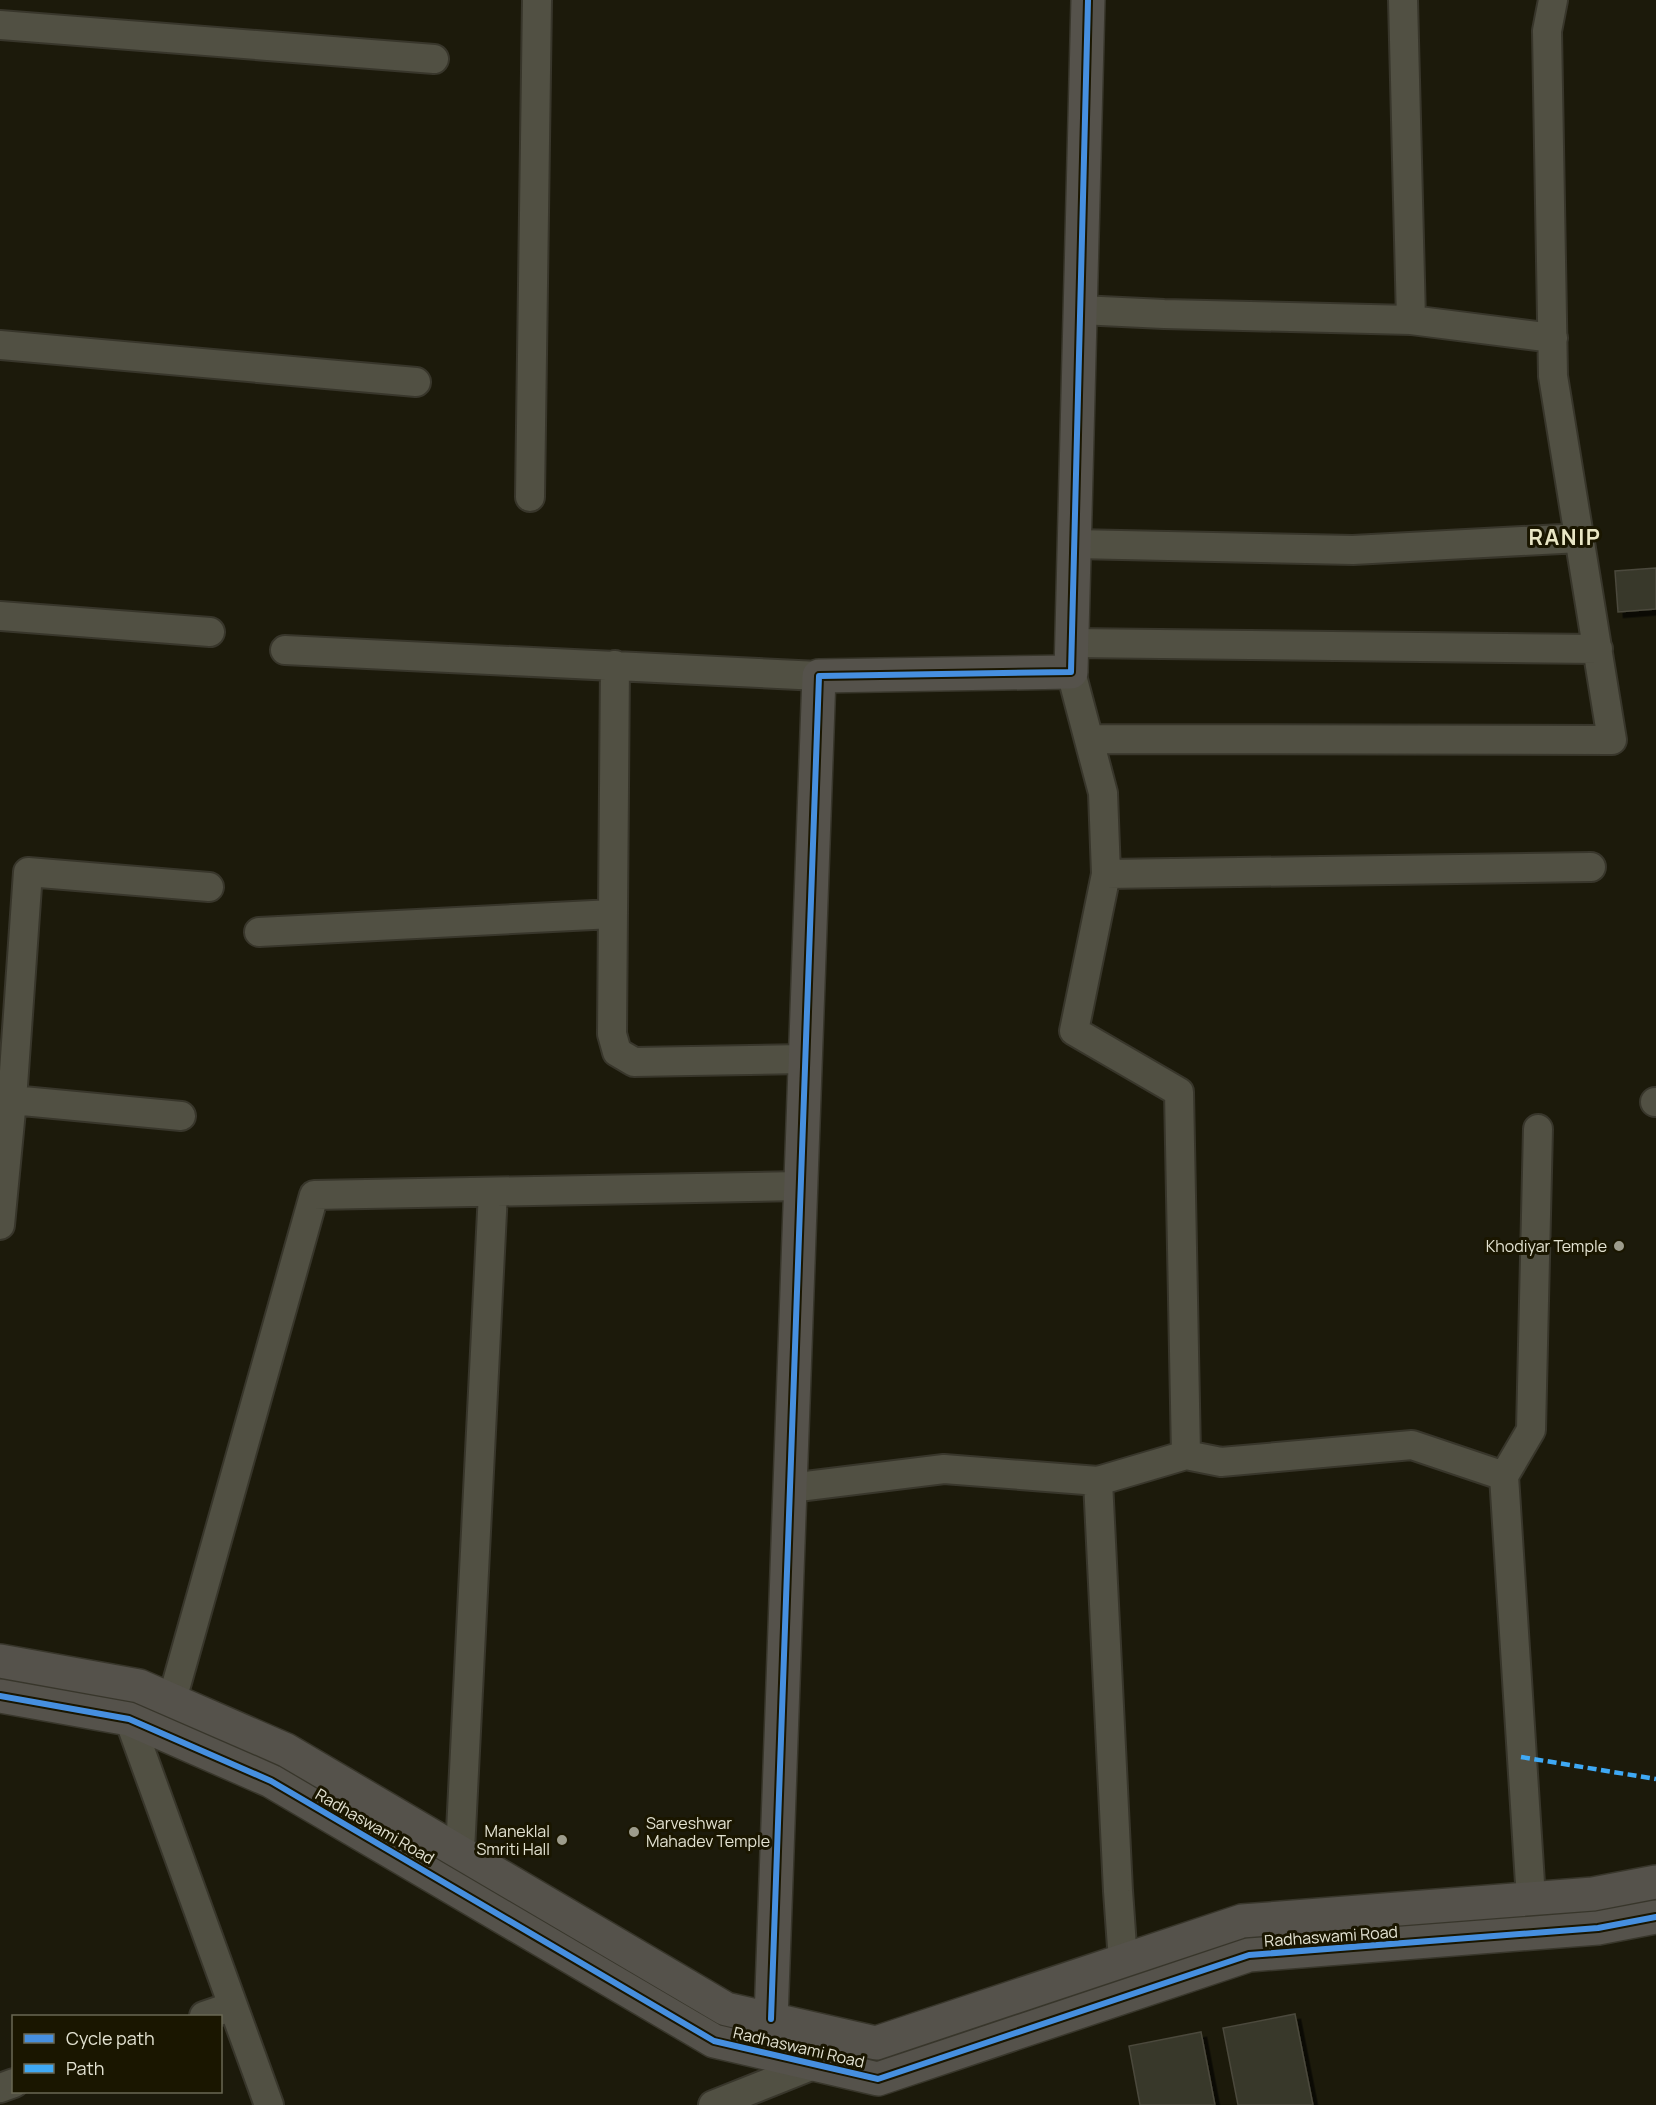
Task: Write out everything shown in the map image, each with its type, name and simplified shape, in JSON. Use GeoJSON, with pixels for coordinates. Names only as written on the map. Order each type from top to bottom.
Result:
{"type":"FeatureCollection","features":[{"type":"Feature","properties":{"kind":"street"},"geometry":{"type":"LineString","coordinates":[[530,497],[537,0]]}},
{"type":"Feature","properties":{"kind":"street"},"geometry":{"type":"LineString","coordinates":[[1088,0],[1071,657],[1103,793],[1106,874],[1074,1031],[1179,1092],[1186,1455]]}},
{"type":"Feature","properties":{"kind":"street"},"geometry":{"type":"LineString","coordinates":[[1403,0],[1411,320]]}},
{"type":"Feature","properties":{"kind":"street"},"geometry":{"type":"LineString","coordinates":[[1089,739],[1612,740],[1553,376],[1547,31],[1553,0]]}},
{"type":"Feature","properties":{"kind":"street"},"geometry":{"type":"LineString","coordinates":[[0,25],[434,59]]}},
{"type":"Feature","properties":{"kind":"street"},"geometry":{"type":"LineString","coordinates":[[1080,310],[1411,320],[1553,338]]}},
{"type":"Feature","properties":{"kind":"street"},"geometry":{"type":"LineString","coordinates":[[0,345],[416,382]]}},
{"type":"Feature","properties":{"kind":"street"},"geometry":{"type":"LineString","coordinates":[[1075,544],[1353,550],[1580,538]]}},
{"type":"Feature","properties":{"kind":"street"},"geometry":{"type":"LineString","coordinates":[[0,616],[210,632]]}},
{"type":"Feature","properties":{"kind":"street"},"geometry":{"type":"LineString","coordinates":[[285,650],[819,676],[1071,657],[1598,649]]}},
{"type":"Feature","properties":{"kind":"street"},"geometry":{"type":"LineString","coordinates":[[615,665],[612,1034],[617,1053],[634,1062],[805,1059]]}},
{"type":"Feature","properties":{"kind":"street"},"geometry":{"type":"LineString","coordinates":[[771,2019],[819,676]]}},
{"type":"Feature","properties":{"kind":"street"},"geometry":{"type":"LineString","coordinates":[[1106,874],[1591,867]]}},
{"type":"Feature","properties":{"kind":"street"},"geometry":{"type":"LineString","coordinates":[[0,1225],[12,1100],[28,872],[210,887]]}},
{"type":"Feature","properties":{"kind":"street"},"geometry":{"type":"LineString","coordinates":[[259,932],[613,914]]}},
{"type":"Feature","properties":{"kind":"street"},"geometry":{"type":"LineString","coordinates":[[12,1100],[181,1116]]}},
{"type":"Feature","properties":{"kind":"street"},"geometry":{"type":"LineString","coordinates":[[1531,1899],[1504,1476],[1531,1430],[1538,1130]]}},
{"type":"Feature","properties":{"kind":"street"},"geometry":{"type":"LineString","coordinates":[[172,1700],[314,1195],[800,1186]]}},
{"type":"Feature","properties":{"kind":"street"},"geometry":{"type":"LineString","coordinates":[[460,1851],[493,1192]]}},
{"type":"Feature","properties":{"kind":"street"},"geometry":{"type":"LineString","coordinates":[[790,1488],[944,1469],[1098,1481],[1186,1455],[1221,1462],[1412,1445],[1504,1476]]}},
{"type":"Feature","properties":{"kind":"street"},"geometry":{"type":"LineString","coordinates":[[1098,1481],[1123,1961]]}},
{"type":"Feature","properties":{"kind":"street","name":"Radhaswami Road"},"geometry":{"type":"LineString","coordinates":[[0,1661],[139,1686],[172,1700],[286,1750],[726,2009],[876,2043],[1242,1921],[1593,1894],[1656,1882]]}},
{"type":"Feature","properties":{"kind":"street","name":"Radhaswami Road"},"geometry":{"type":"LineString","coordinates":[[0,1696],[129,1719],[271,1781],[714,2041],[878,2079],[1249,1955],[1598,1928],[1656,1917]]}},
{"type":"Feature","properties":{"kind":"street"},"geometry":{"type":"LineString","coordinates":[[129,1719],[269,2105]]}},
{"type":"Feature","properties":{"kind":"street"},"geometry":{"type":"LineString","coordinates":[[207,2015],[233,2006]]}},
{"type":"Feature","properties":{"kind":"street"},"geometry":{"type":"LineString","coordinates":[[713,2105],[816,2064]]}},
{"type":"Feature","properties":{"kind":"building"},"geometry":{"type":"Polygon","coordinates":[[[1656,568],[1656,609],[1618,612],[1615,571],[1656,568]]]}},
{"type":"Feature","properties":{"kind":"building"},"geometry":{"type":"Polygon","coordinates":[[[1295,2014],[1313,2105],[1238,2105],[1223,2028],[1295,2014]]]}},
{"type":"Feature","properties":{"kind":"building"},"geometry":{"type":"Polygon","coordinates":[[[1201,2032],[1215,2105],[1140,2105],[1129,2046],[1201,2032]]]}},
{"type":"Feature","properties":{"kind":"marked path"},"geometry":{"type":"LineString","coordinates":[[1521,1757],[1656,1779]]}},
{"type":"Feature","properties":{"kind":"cycle path"},"geometry":{"type":"LineString","coordinates":[[771,2019],[819,676],[1071,672],[1088,0]]}},
{"type":"Feature","properties":{"kind":"cycle path"},"geometry":{"type":"LineString","coordinates":[[0,1696],[129,1719],[271,1781],[714,2041],[878,2079],[1249,1955],[1598,1928],[1656,1917]]}},
{"type":"Feature","properties":{"kind":"place","name":"Khodiyar Temple"},"geometry":{"type":"Point","coordinates":[1619,1246]}},
{"type":"Feature","properties":{"kind":"place","name":"Sarveshwar Mahadev Temple"},"geometry":{"type":"Point","coordinates":[634,1832]}},
{"type":"Feature","properties":{"kind":"place","name":"Maneklal Smriti Hall"},"geometry":{"type":"Point","coordinates":[562,1840]}},
{"type":"Feature","properties":{"kind":"district","name":"RANIP"},"geometry":{"type":"Point","coordinates":[1565,537]}}]}
